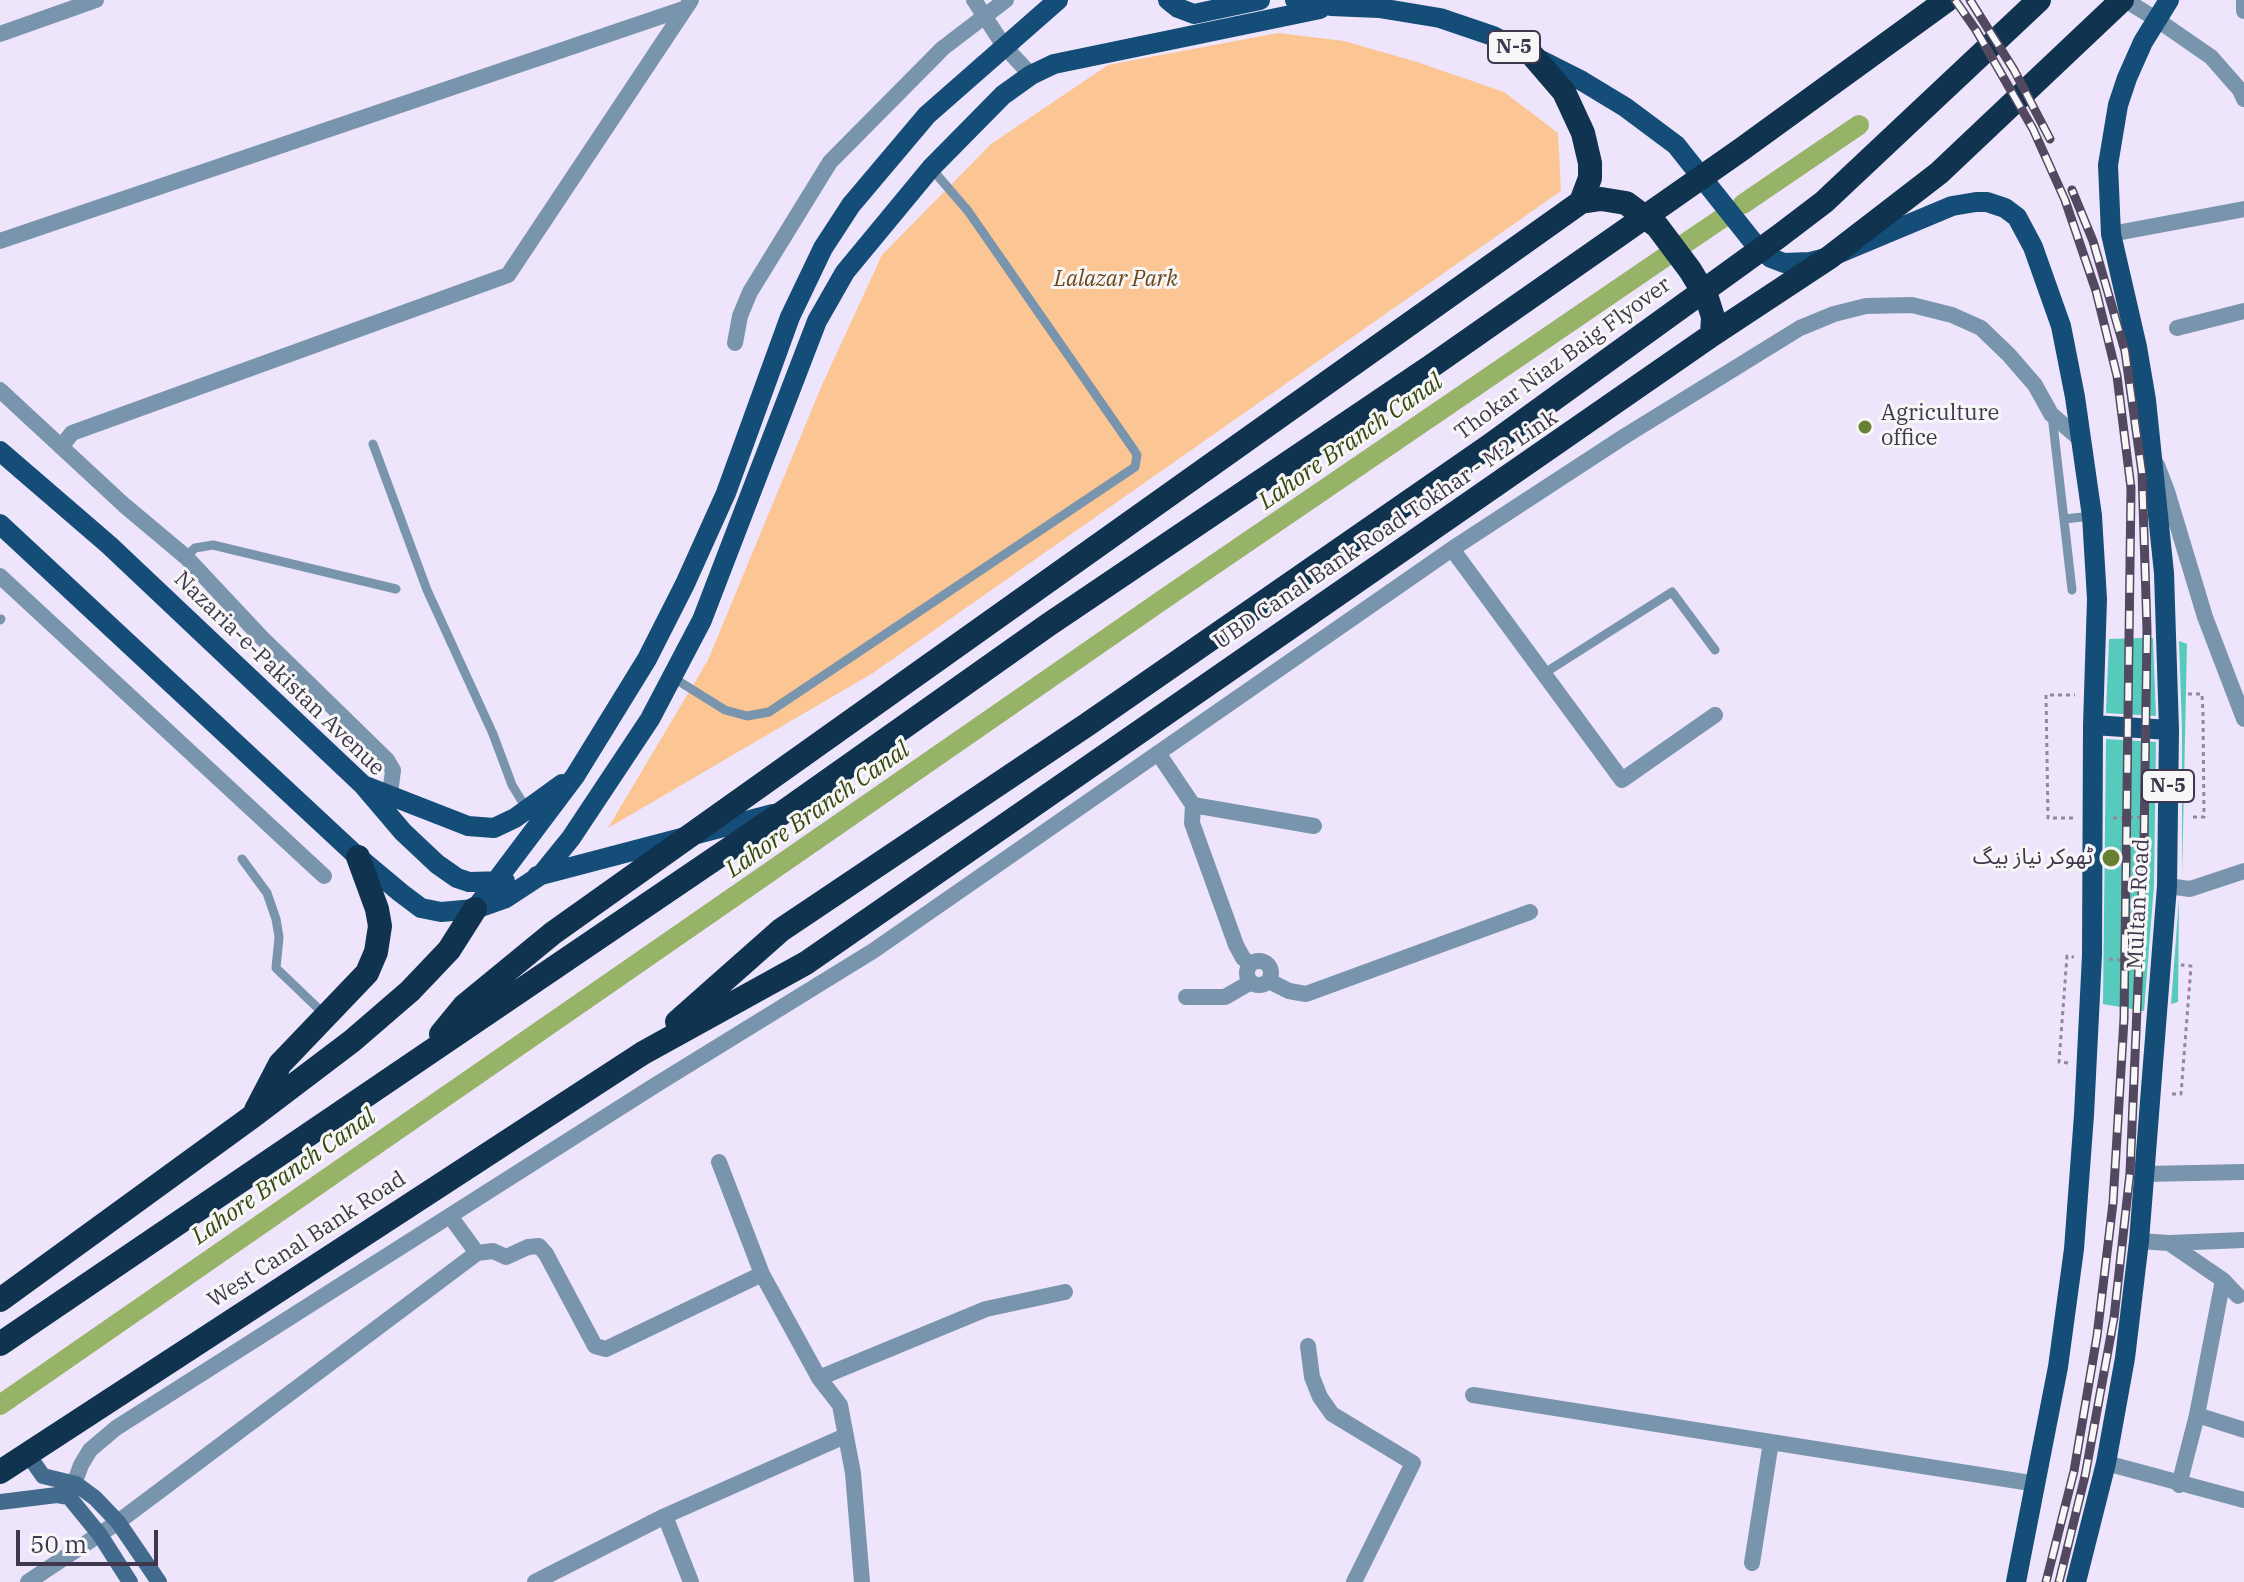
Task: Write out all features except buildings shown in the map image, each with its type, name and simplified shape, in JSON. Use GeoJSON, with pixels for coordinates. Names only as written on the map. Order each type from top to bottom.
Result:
{"type":"FeatureCollection","features":[{"type":"Feature","properties":{"kind":"highway"},"geometry":{"type":"LineString","coordinates":[[0,1344],[785,811],[1048,625],[1446,356],[1742,149],[1947,0]]}},
{"type":"Feature","properties":{"kind":"highway","name":"Thokar Niaz Baig Flyover"},"geometry":{"type":"LineString","coordinates":[[643,1053],[781,930],[1088,724],[1489,446],[1824,202],[2039,0]]}},
{"type":"Feature","properties":{"kind":"highway","name":"UBD Canal Bank Road Tokhar - M2 Link"},"geometry":{"type":"LineString","coordinates":[[643,1053],[806,963],[1712,335],[1830,257],[1939,173],[2123,0]]}},
{"type":"Feature","properties":{"kind":"highway"},"geometry":{"type":"LineString","coordinates":[[1533,56],[1564,92],[1583,133],[1590,178],[1581,202]]}},
{"type":"Feature","properties":{"kind":"highway"},"geometry":{"type":"LineString","coordinates":[[427,1052],[464,1006],[553,933],[1581,202],[1601,199],[1626,203],[1657,226],[1700,285],[1713,317],[1712,335]]}},
{"type":"Feature","properties":{"kind":"highway"},"geometry":{"type":"LineString","coordinates":[[253,1116],[280,1064],[367,973],[376,952],[380,926],[377,909],[358,857]]}},
{"type":"Feature","properties":{"kind":"highway"},"geometry":{"type":"LineString","coordinates":[[0,1300],[352,1041],[410,991],[449,950],[475,909]]}},
{"type":"Feature","properties":{"kind":"highway","name":"West Canal Bank Road"},"geometry":{"type":"LineString","coordinates":[[0,1472],[643,1053]]}},
{"type":"Feature","properties":{"kind":"main road"},"geometry":{"type":"LineString","coordinates":[[475,909],[575,776],[647,659],[726,493],[790,317],[823,248],[851,205],[927,115],[1058,0]]}},
{"type":"Feature","properties":{"kind":"main road"},"geometry":{"type":"LineString","coordinates":[[1168,0],[1194,14],[1260,0]]}},
{"type":"Feature","properties":{"kind":"main road","name":"N-5"},"geometry":{"type":"LineString","coordinates":[[1295,0],[1331,6],[1379,8],[1440,18],[1493,36],[1582,81],[1625,107],[1676,145],[1754,243],[1771,258],[1796,263],[1830,257]]}},
{"type":"Feature","properties":{"kind":"main road","name":"Multan Road"},"geometry":{"type":"LineString","coordinates":[[2076,1582],[2106,1463],[2125,1358],[2139,1241],[2167,886],[2169,730],[2164,573],[2137,347],[2111,234],[2108,165],[2118,105],[2127,78],[2156,19],[2169,0]]}},
{"type":"Feature","properties":{"kind":"main road"},"geometry":{"type":"LineString","coordinates":[[541,875],[589,812],[650,719],[702,620],[817,321],[845,272],[931,168],[1003,95],[1031,75],[1079,57],[1331,6]]}},
{"type":"Feature","properties":{"kind":"main road","name":"Multan Road"},"geometry":{"type":"LineString","coordinates":[[1830,257],[1952,206],[1987,202],[2005,208],[2017,217],[2027,233],[2052,297],[2070,369],[2092,516],[2097,599],[2092,955],[2084,1115],[2074,1249],[2058,1367],[2016,1582]]}},
{"type":"Feature","properties":{"kind":"main road","name":"Nazaria-e-Pakistan Avenue"},"geometry":{"type":"LineString","coordinates":[[0,451],[109,545],[363,785],[403,832],[437,864],[469,882],[497,882],[541,875]]}},
{"type":"Feature","properties":{"kind":"main road"},"geometry":{"type":"LineString","coordinates":[[0,524],[358,857],[421,908],[441,912],[475,909],[506,898],[541,875],[785,811]]}},
{"type":"Feature","properties":{"kind":"main road"},"geometry":{"type":"LineString","coordinates":[[2093,725],[2169,730]]}},
{"type":"Feature","properties":{"kind":"main road"},"geometry":{"type":"LineString","coordinates":[[363,785],[468,826],[494,828],[515,818],[575,776]]}},
{"type":"Feature","properties":{"kind":"street"},"geometry":{"type":"LineString","coordinates":[[974,0],[1004,46],[1031,75]]}},
{"type":"Feature","properties":{"kind":"street"},"geometry":{"type":"LineString","coordinates":[[735,343],[740,316],[750,292],[830,162],[932,58],[1006,0]]}},
{"type":"Feature","properties":{"kind":"street"},"geometry":{"type":"LineString","coordinates":[[2123,0],[2211,57],[2240,90],[2244,99]]}},
{"type":"Feature","properties":{"kind":"street"},"geometry":{"type":"LineString","coordinates":[[2244,0],[2244,11]]}},
{"type":"Feature","properties":{"kind":"street"},"geometry":{"type":"LineString","coordinates":[[0,34],[92,1]]}},
{"type":"Feature","properties":{"kind":"street"},"geometry":{"type":"LineString","coordinates":[[0,241],[689,4]]}},
{"type":"Feature","properties":{"kind":"street"},"geometry":{"type":"LineString","coordinates":[[61,447],[72,433],[508,275],[689,4]]}},
{"type":"Feature","properties":{"kind":"street"},"geometry":{"type":"LineString","coordinates":[[2111,234],[2244,209]]}},
{"type":"Feature","properties":{"kind":"street"},"geometry":{"type":"LineString","coordinates":[[130,1582],[73,1490],[81,1465],[90,1450],[116,1428],[654,1086],[873,951],[1452,549],[1625,436],[1800,328],[1834,314],[1866,306],[1912,305],[1952,315],[1981,328],[2009,355],[2035,385],[2051,414],[2081,440]]}},
{"type":"Feature","properties":{"kind":"street"},"geometry":{"type":"LineString","coordinates":[[2177,328],[2244,311]]}},
{"type":"Feature","properties":{"kind":"street"},"geometry":{"type":"LineString","coordinates":[[0,390],[186,557],[261,637],[387,760],[393,770],[390,794]]}},
{"type":"Feature","properties":{"kind":"street"},"geometry":{"type":"LineString","coordinates":[[2150,449],[2167,491],[2205,617],[2244,719]]}},
{"type":"Feature","properties":{"kind":"street"},"geometry":{"type":"LineString","coordinates":[[1452,549],[1622,780],[1715,715]]}},
{"type":"Feature","properties":{"kind":"street"},"geometry":{"type":"LineString","coordinates":[[0,576],[324,876]]}},
{"type":"Feature","properties":{"kind":"street"},"geometry":{"type":"LineString","coordinates":[[1158,753],[1193,805],[1192,823],[1236,945],[1250,964]]}},
{"type":"Feature","properties":{"kind":"street"},"geometry":{"type":"LineString","coordinates":[[1193,805],[1314,826]]}},
{"type":"Feature","properties":{"kind":"street"},"geometry":{"type":"LineString","coordinates":[[2167,886],[2190,889],[2244,871]]}},
{"type":"Feature","properties":{"kind":"street"},"geometry":{"type":"LineString","coordinates":[[1269,981],[1272,973],[1270,966],[1256,960],[1250,964],[1247,977],[1251,982],[1257,985],[1269,981],[1289,991],[1306,994],[1530,912]]}},
{"type":"Feature","properties":{"kind":"street"},"geometry":{"type":"LineString","coordinates":[[1186,997],[1225,997],[1251,982]]}},
{"type":"Feature","properties":{"kind":"street"},"geometry":{"type":"LineString","coordinates":[[719,1162],[762,1274],[819,1378],[840,1405],[853,1473],[862,1582]]}},
{"type":"Feature","properties":{"kind":"street"},"geometry":{"type":"LineString","coordinates":[[2144,1174],[2244,1172]]}},
{"type":"Feature","properties":{"kind":"street"},"geometry":{"type":"LineString","coordinates":[[450,1216],[477,1253]]}},
{"type":"Feature","properties":{"kind":"street"},"geometry":{"type":"LineString","coordinates":[[2139,1241],[2244,1240]]}},
{"type":"Feature","properties":{"kind":"street"},"geometry":{"type":"LineString","coordinates":[[2169,1243],[2223,1280],[2238,1296]]}},
{"type":"Feature","properties":{"kind":"street"},"geometry":{"type":"LineString","coordinates":[[28,1582],[118,1522],[477,1253],[493,1251],[506,1257],[528,1247],[539,1246],[595,1346],[606,1349],[762,1274]]}},
{"type":"Feature","properties":{"kind":"street"},"geometry":{"type":"LineString","coordinates":[[2179,1485],[2197,1415],[2223,1280]]}},
{"type":"Feature","properties":{"kind":"street"},"geometry":{"type":"LineString","coordinates":[[819,1378],[986,1309],[1065,1292]]}},
{"type":"Feature","properties":{"kind":"street"},"geometry":{"type":"LineString","coordinates":[[1308,1346],[1312,1377],[1320,1397],[1332,1414],[1413,1463],[1354,1582]]}},
{"type":"Feature","properties":{"kind":"street"},"geometry":{"type":"LineString","coordinates":[[1473,1395],[2037,1484]]}},
{"type":"Feature","properties":{"kind":"street"},"geometry":{"type":"LineString","coordinates":[[2197,1415],[2244,1430]]}},
{"type":"Feature","properties":{"kind":"street"},"geometry":{"type":"LineString","coordinates":[[535,1582],[665,1516],[845,1436]]}},
{"type":"Feature","properties":{"kind":"street"},"geometry":{"type":"LineString","coordinates":[[1752,1563],[1771,1442]]}},
{"type":"Feature","properties":{"kind":"street"},"geometry":{"type":"LineString","coordinates":[[27,1453],[43,1476],[95,1498],[118,1522],[159,1582]]}},
{"type":"Feature","properties":{"kind":"street"},"geometry":{"type":"LineString","coordinates":[[2106,1463],[2244,1500]]}},
{"type":"Feature","properties":{"kind":"street"},"geometry":{"type":"LineString","coordinates":[[0,1502],[73,1490]]}},
{"type":"Feature","properties":{"kind":"street"},"geometry":{"type":"LineString","coordinates":[[665,1516],[691,1582]]}},
{"type":"Feature","properties":{"kind":"lane"},"geometry":{"type":"LineString","coordinates":[[672,677],[725,710],[747,716],[769,712],[1135,467],[1137,455],[1134,450],[968,211],[931,168]]}},
{"type":"Feature","properties":{"kind":"lane"},"geometry":{"type":"LineString","coordinates":[[2051,414],[2072,590]]}},
{"type":"Feature","properties":{"kind":"lane"},"geometry":{"type":"LineString","coordinates":[[373,444],[427,590],[493,734],[512,785],[526,808]]}},
{"type":"Feature","properties":{"kind":"lane"},"geometry":{"type":"LineString","coordinates":[[2064,519],[2092,516]]}},
{"type":"Feature","properties":{"kind":"lane"},"geometry":{"type":"LineString","coordinates":[[186,557],[195,548],[213,545],[396,589]]}},
{"type":"Feature","properties":{"kind":"lane"},"geometry":{"type":"LineString","coordinates":[[1543,674],[1672,592],[1715,650]]}},
{"type":"Feature","properties":{"kind":"lane"},"geometry":{"type":"LineString","coordinates":[[242,859],[267,893],[276,919],[279,937],[276,968],[327,1016]]}},
{"type":"Feature","properties":{"kind":"path"},"geometry":{"type":"LineString","coordinates":[[2168,695],[2202,694],[2204,817],[2188,817]]}},
{"type":"Feature","properties":{"kind":"path"},"geometry":{"type":"LineString","coordinates":[[2079,818],[2048,818],[2046,695],[2094,695]]}},
{"type":"Feature","properties":{"kind":"path"},"geometry":{"type":"LineString","coordinates":[[2110,818],[2157,817]]}},
{"type":"Feature","properties":{"kind":"path"},"geometry":{"type":"LineString","coordinates":[[2060,1051],[2067,956],[2083,957]]}},
{"type":"Feature","properties":{"kind":"path"},"geometry":{"type":"LineString","coordinates":[[2098,959],[2145,962]]}},
{"type":"Feature","properties":{"kind":"path"},"geometry":{"type":"LineString","coordinates":[[2150,1092],[2181,1094],[2191,966],[2176,964]]}},
{"type":"Feature","properties":{"kind":"green space","name":"Lalazar Park"},"geometry":{"type":"Polygon","coordinates":[[[1278,33],[1344,41],[1504,92],[1558,133],[1561,191],[873,673],[608,828],[708,660],[822,385],[882,255],[991,144],[1108,65],[1278,33]]]}},
{"type":"Feature","properties":{"kind":"waterway","name":"Lahore Branch Canal"},"geometry":{"type":"LineString","coordinates":[[1743,204],[1859,125]]}},
{"type":"Feature","properties":{"kind":"waterway","name":"Lahore Branch Canal"},"geometry":{"type":"LineString","coordinates":[[1684,244],[1724,217]]}},
{"type":"Feature","properties":{"kind":"waterway","name":"Lahore Branch Canal"},"geometry":{"type":"LineString","coordinates":[[0,1405],[1174,592],[1665,257]]}},
{"type":"Feature","properties":{"kind":"railway"},"geometry":{"type":"LineString","coordinates":[[1955,0],[1976,30],[2033,129],[2065,200],[2096,291],[2117,376],[2131,488],[2124,1019],[2113,1203],[2097,1336],[2074,1471],[2046,1582]]}},
{"type":"Feature","properties":{"kind":"railway"},"geometry":{"type":"LineString","coordinates":[[1970,0],[2014,70],[2050,139]]}},
{"type":"Feature","properties":{"kind":"railway"},"geometry":{"type":"LineString","coordinates":[[2059,1582],[2085,1476],[2114,1318],[2130,1173],[2144,844],[2147,630],[2142,472],[2125,351],[2093,241],[2072,190]]}},
{"type":"Feature","properties":{"kind":"place","name":"Agriculture office"},"geometry":{"type":"Point","coordinates":[1865,427]}},
{"type":"Feature","properties":{"kind":"place","name":"ٹھوکر نیاز بیگ"},"geometry":{"type":"Point","coordinates":[2111,858]}}]}
